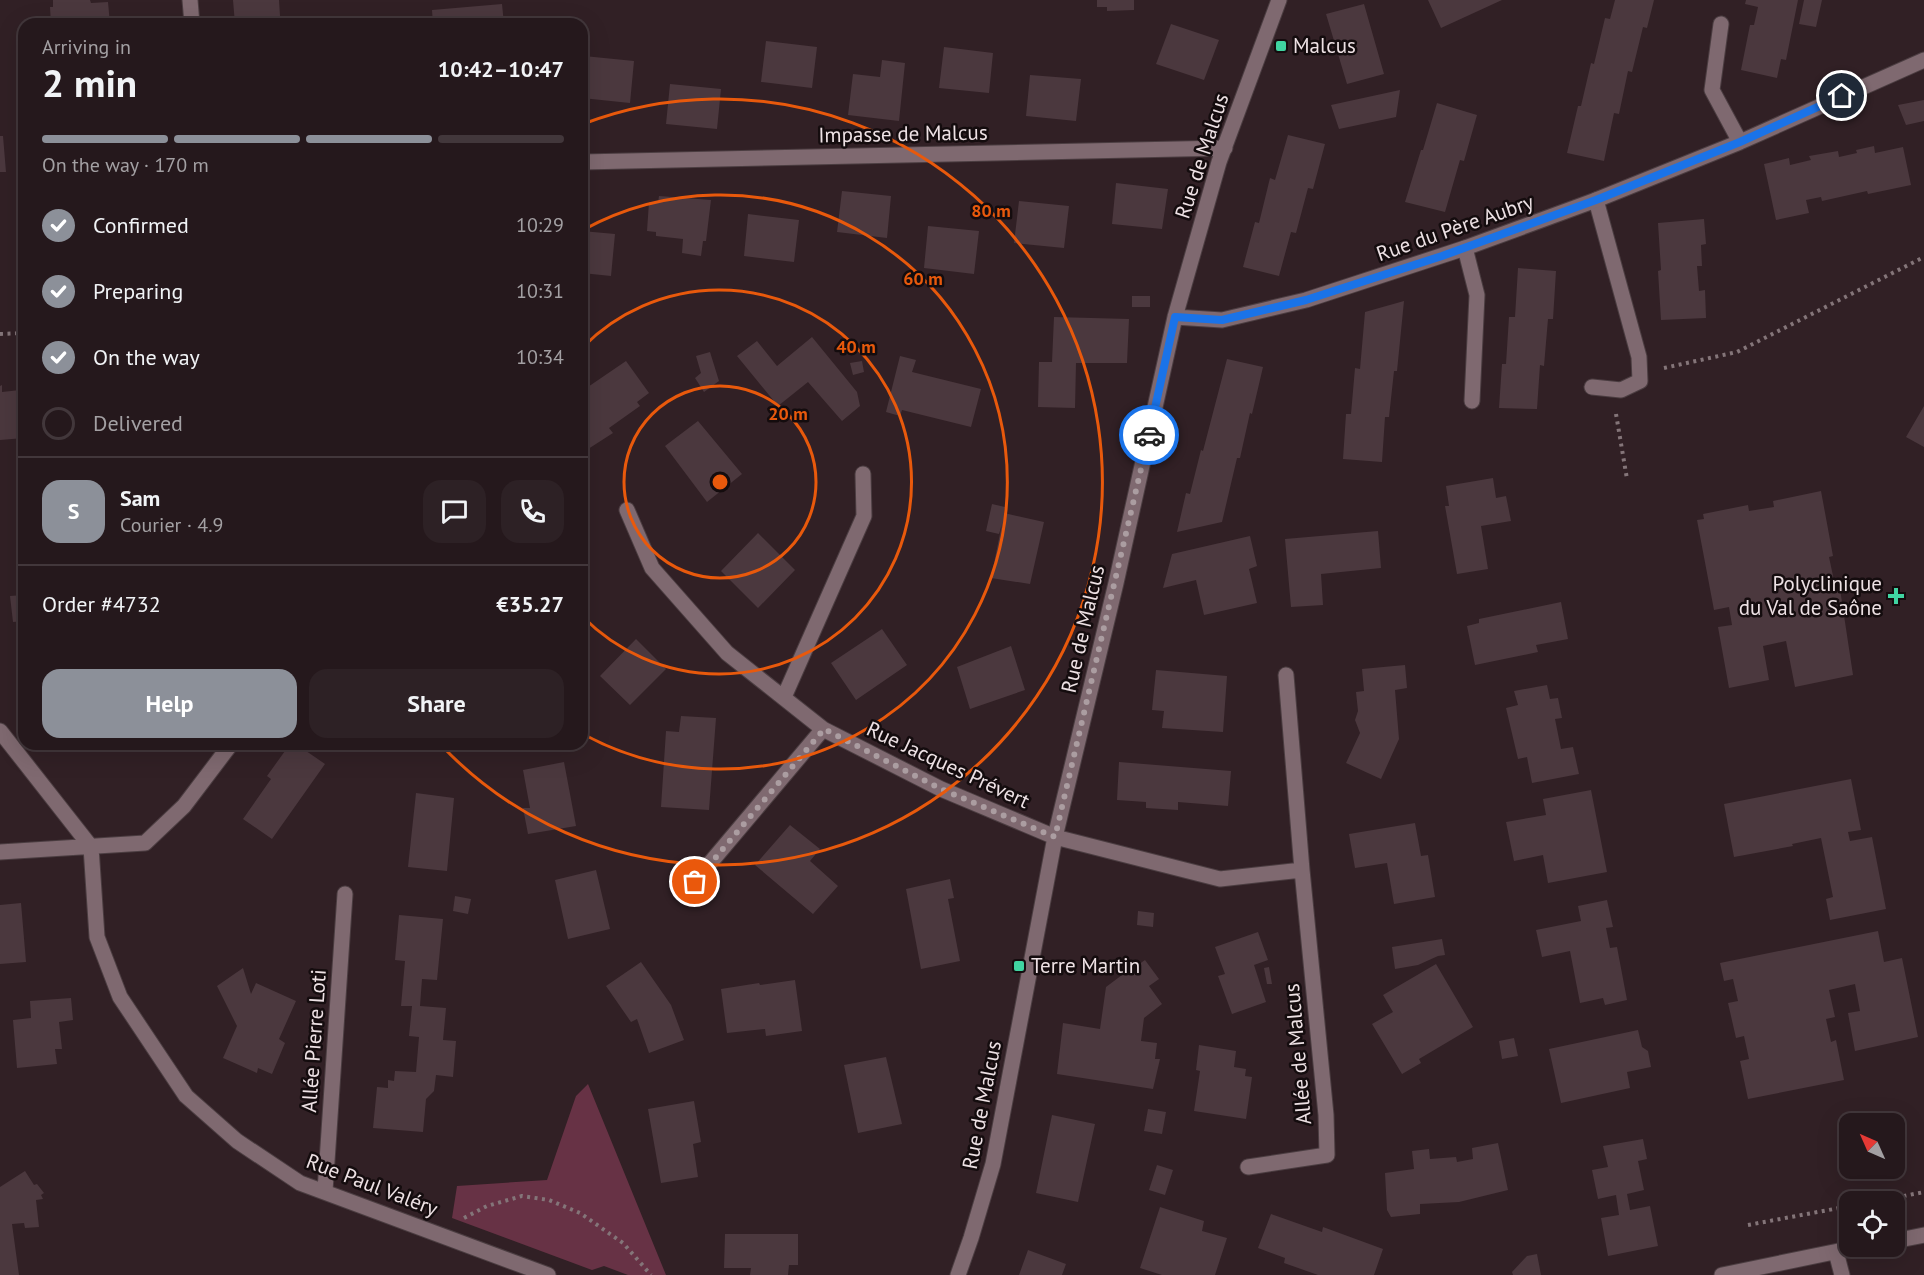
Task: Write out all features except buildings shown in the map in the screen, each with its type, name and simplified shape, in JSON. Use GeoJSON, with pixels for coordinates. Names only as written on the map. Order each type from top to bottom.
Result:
{"type":"FeatureCollection","features":[{"type":"Feature","properties":{"kind":"street"},"geometry":{"type":"LineString","coordinates":[[190,0],[192,18]]}},
{"type":"Feature","properties":{"kind":"street","name":"Rue de Malcus"},"geometry":{"type":"LineString","coordinates":[[958,1275],[993,1164],[1055,837],[1116,583],[1175,317],[1224,148],[1279,0]]}},
{"type":"Feature","properties":{"kind":"street"},"geometry":{"type":"LineString","coordinates":[[1721,24],[1712,90],[1740,142]]}},
{"type":"Feature","properties":{"kind":"street","name":"Rue du Père Aubry"},"geometry":{"type":"LineString","coordinates":[[1175,317],[1222,320],[1306,300],[1465,248],[1596,200],[1740,142],[1924,60]]}},
{"type":"Feature","properties":{"kind":"street","name":"Impasse de Malcus"},"geometry":{"type":"LineString","coordinates":[[588,162],[1224,148]]}},
{"type":"Feature","properties":{"kind":"street"},"geometry":{"type":"LineString","coordinates":[[1592,387],[1621,390],[1640,381],[1639,357],[1596,200]]}},
{"type":"Feature","properties":{"kind":"street"},"geometry":{"type":"LineString","coordinates":[[1465,248],[1477,295],[1472,401]]}},
{"type":"Feature","properties":{"kind":"street"},"geometry":{"type":"LineString","coordinates":[[784,697],[864,516],[863,474]]}},
{"type":"Feature","properties":{"kind":"street","name":"Rue Jacques Prévert"},"geometry":{"type":"LineString","coordinates":[[627,510],[652,568],[727,653],[824,729],[941,789],[1055,837]]}},
{"type":"Feature","properties":{"kind":"street","name":"Allée de Malcus"},"geometry":{"type":"LineString","coordinates":[[1248,1167],[1327,1155],[1326,1115],[1286,675]]}},
{"type":"Feature","properties":{"kind":"street"},"geometry":{"type":"LineString","coordinates":[[695,882],[824,729]]}},
{"type":"Feature","properties":{"kind":"street"},"geometry":{"type":"LineString","coordinates":[[0,731],[92,847]]}},
{"type":"Feature","properties":{"kind":"street"},"geometry":{"type":"LineString","coordinates":[[0,852],[145,843],[184,806],[226,750]]}},
{"type":"Feature","properties":{"kind":"street"},"geometry":{"type":"LineString","coordinates":[[1055,837],[1220,879],[1302,870]]}},
{"type":"Feature","properties":{"kind":"street","name":"Rue Paul Valéry"},"geometry":{"type":"LineString","coordinates":[[92,847],[97,937],[120,997],[186,1096],[237,1141],[300,1183],[548,1275]]}},
{"type":"Feature","properties":{"kind":"street","name":"Allée Pierre Loti"},"geometry":{"type":"LineString","coordinates":[[325,1191],[345,894]]}},
{"type":"Feature","properties":{"kind":"street"},"geometry":{"type":"LineString","coordinates":[[1905,1239],[1924,1235]]}},
{"type":"Feature","properties":{"kind":"street"},"geometry":{"type":"LineString","coordinates":[[1722,1275],[1839,1251]]}},
{"type":"Feature","properties":{"kind":"street"},"geometry":{"type":"LineString","coordinates":[[1836,1252],[1842,1275]]}},
{"type":"Feature","properties":{"kind":"path"},"geometry":{"type":"LineString","coordinates":[[1640,372],[1737,352],[1924,257]]}},
{"type":"Feature","properties":{"kind":"path"},"geometry":{"type":"LineString","coordinates":[[0,334],[18,333]]}},
{"type":"Feature","properties":{"kind":"path"},"geometry":{"type":"LineString","coordinates":[[1612,390],[1628,479]]}},
{"type":"Feature","properties":{"kind":"path"},"geometry":{"type":"LineString","coordinates":[[1905,1196],[1924,1192]]}},
{"type":"Feature","properties":{"kind":"path"},"geometry":{"type":"LineString","coordinates":[[443,1235],[469,1215],[487,1206],[522,1196],[549,1200],[580,1213],[623,1243],[651,1275]]}},
{"type":"Feature","properties":{"kind":"path"},"geometry":{"type":"LineString","coordinates":[[1748,1225],[1839,1208]]}},
{"type":"Feature","properties":{"kind":"shaded area"},"geometry":{"type":"Polygon","coordinates":[[[588,1084],[666,1275],[628,1275],[604,1266],[592,1270],[452,1218],[457,1186],[547,1180],[576,1096],[588,1084]]]}},
{"type":"Feature","properties":{"kind":"way so far"},"geometry":{"type":"LineString","coordinates":[[695,882],[824,729],[941,789],[1055,837],[1149,435]]}},
{"type":"Feature","properties":{"kind":"place","name":"Malcus"},"geometry":{"type":"Point","coordinates":[1281,46]}},
{"type":"Feature","properties":{"kind":"place","name":"Polyclinique du Val de Saône"},"geometry":{"type":"Point","coordinates":[1896,596]}},
{"type":"Feature","properties":{"kind":"place","name":"Terre Martin"},"geometry":{"type":"Point","coordinates":[1019,966]}},
{"type":"Feature","properties":{"kind":"route"},"geometry":{"type":"LineString","coordinates":[[1149,435],[1175,317],[1222,320],[1306,300],[1442,256],[1596,200],[1740,142],[1842,96]]}}]}
